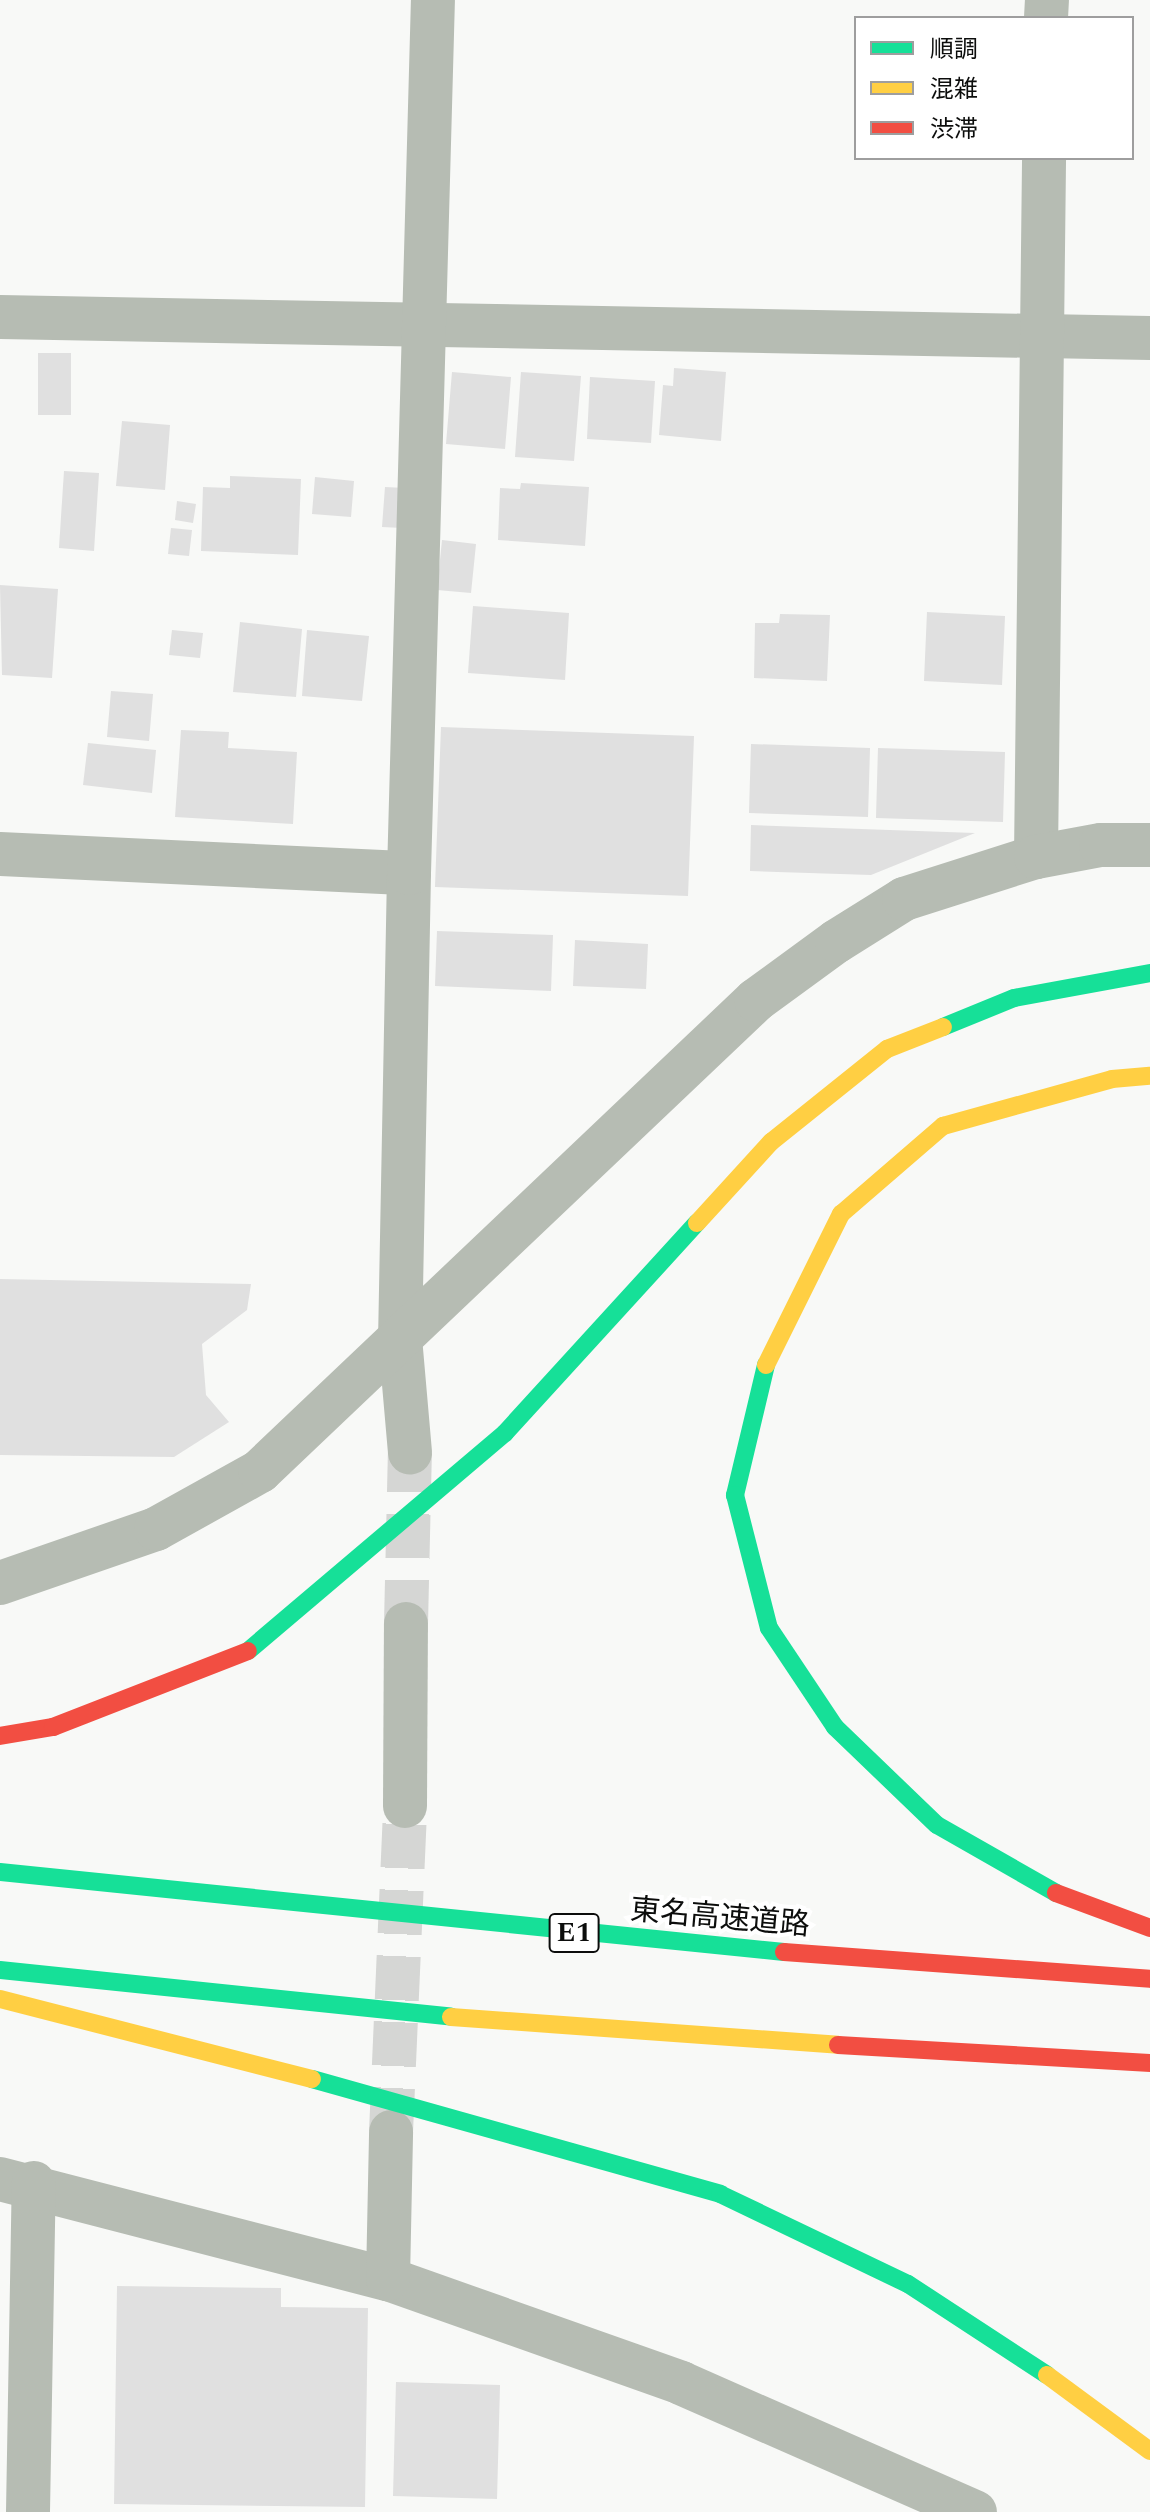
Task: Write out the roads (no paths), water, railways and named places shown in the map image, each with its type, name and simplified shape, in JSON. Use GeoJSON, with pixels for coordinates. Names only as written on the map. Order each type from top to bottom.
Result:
{"type":"FeatureCollection","features":[{"type":"Feature","properties":{"kind":"highway"},"geometry":{"type":"LineString","coordinates":[[0,1736],[53,1727],[253,1649],[505,1433],[771,1142],[887,1049],[1014,998],[1150,973]]}},
{"type":"Feature","properties":{"kind":"highway"},"geometry":{"type":"LineString","coordinates":[[1150,1076],[1112,1079],[943,1126],[841,1214],[770,1349],[735,1495],[769,1628],[835,1727],[937,1825],[1082,1907],[1150,1928]]}},
{"type":"Feature","properties":{"kind":"highway","name":"東名高速道路"},"geometry":{"type":"LineString","coordinates":[[0,1872],[859,1959],[1150,1979]]}},
{"type":"Feature","properties":{"kind":"highway"},"geometry":{"type":"LineString","coordinates":[[0,1970],[577,2030],[1150,2063]]}},
{"type":"Feature","properties":{"kind":"highway"},"geometry":{"type":"LineString","coordinates":[[0,1999],[464,2118],[720,2194],[908,2284],[1121,2423],[1150,2451]]}},
{"type":"Feature","properties":{"kind":"street"},"geometry":{"type":"LineString","coordinates":[[410,1453],[400,1338],[409,873],[428,329],[433,0]]}},
{"type":"Feature","properties":{"kind":"street"},"geometry":{"type":"LineString","coordinates":[[1036,857],[1044,160]]}},
{"type":"Feature","properties":{"kind":"street"},"geometry":{"type":"LineString","coordinates":[[0,317],[428,329],[1150,338]]}},
{"type":"Feature","properties":{"kind":"street"},"geometry":{"type":"LineString","coordinates":[[0,1583],[156,1529],[260,1471],[756,1000],[904,899],[1036,857],[1150,845]]}},
{"type":"Feature","properties":{"kind":"street"},"geometry":{"type":"LineString","coordinates":[[0,854],[409,873]]}},
{"type":"Feature","properties":{"kind":"street"},"geometry":{"type":"LineString","coordinates":[[405,1806],[406,1624]]}},
{"type":"Feature","properties":{"kind":"street"},"geometry":{"type":"LineString","coordinates":[[388,2279],[391,2132]]}},
{"type":"Feature","properties":{"kind":"street"},"geometry":{"type":"LineString","coordinates":[[28,2512],[17,2181],[388,2279],[681,2383],[975,2512]]}},
{"type":"Feature","properties":{"kind":"tunnel"},"geometry":{"type":"LineString","coordinates":[[406,1624],[410,1453]]}},
{"type":"Feature","properties":{"kind":"tunnel"},"geometry":{"type":"LineString","coordinates":[[391,2132],[405,1806]]}}]}
